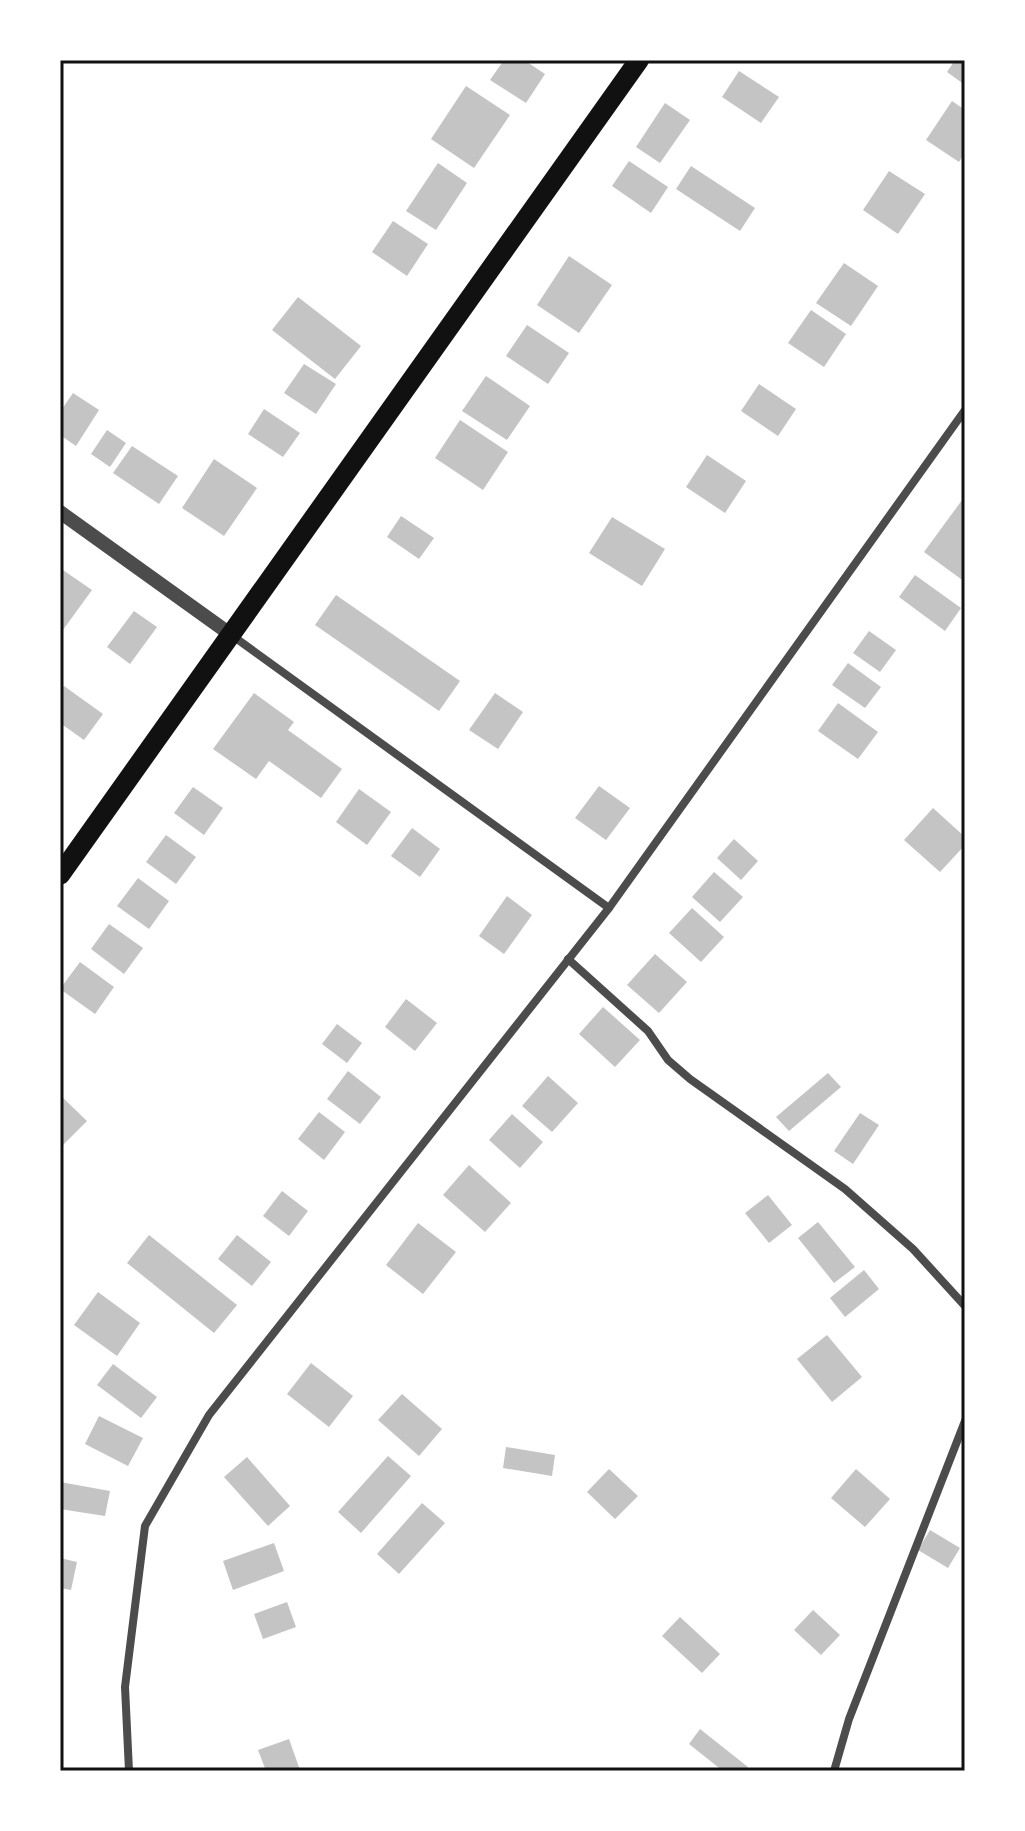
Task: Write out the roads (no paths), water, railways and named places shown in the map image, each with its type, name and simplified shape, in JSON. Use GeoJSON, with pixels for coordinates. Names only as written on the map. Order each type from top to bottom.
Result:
{"type":"FeatureCollection","features":[{"type":"Feature","properties":{"kind":"main road"},"geometry":{"type":"LineString","coordinates":[[60,875],[639,60]]}},
{"type":"Feature","properties":{"kind":"street"},"geometry":{"type":"LineString","coordinates":[[129,1771],[125,1687],[145,1526],[209,1415],[609,908],[965,410]]}},
{"type":"Feature","properties":{"kind":"street"},"geometry":{"type":"LineString","coordinates":[[60,512],[609,908]]}},
{"type":"Feature","properties":{"kind":"street"},"geometry":{"type":"LineString","coordinates":[[568,959],[648,1031],[668,1060],[845,1189],[913,1249],[965,1306]]}},
{"type":"Feature","properties":{"kind":"street"},"geometry":{"type":"LineString","coordinates":[[834,1771],[849,1719],[965,1421]]}}]}
